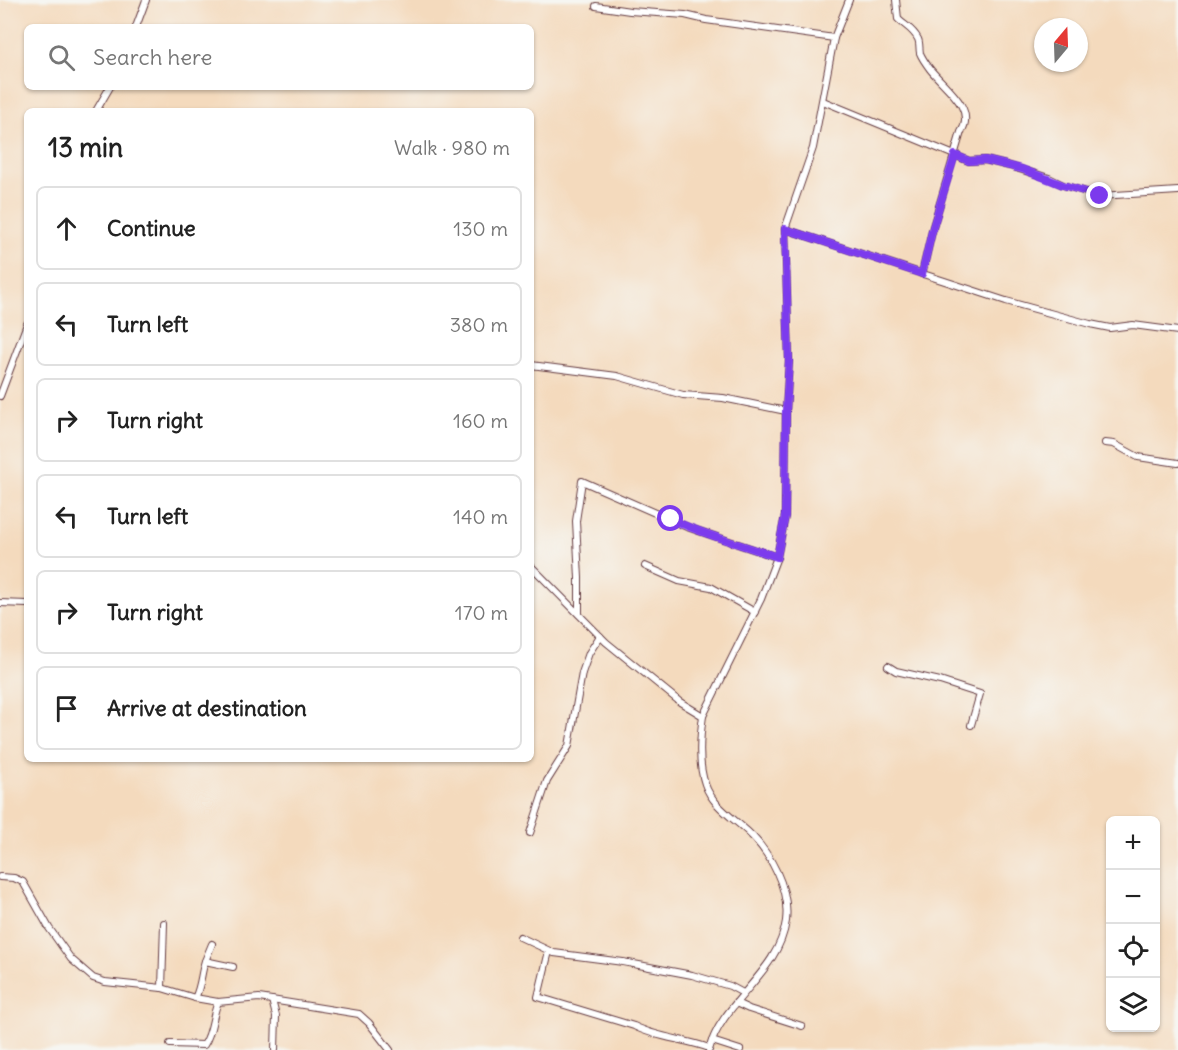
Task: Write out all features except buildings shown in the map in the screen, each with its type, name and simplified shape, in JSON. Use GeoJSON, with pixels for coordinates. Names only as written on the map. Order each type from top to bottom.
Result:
{"type":"FeatureCollection","features":[{"type":"Feature","properties":{"kind":"street"},"geometry":{"type":"LineString","coordinates":[[137,24],[146,0]]}},
{"type":"Feature","properties":{"kind":"street"},"geometry":{"type":"LineString","coordinates":[[710,1046],[725,1017],[780,944],[786,921],[785,900],[778,874],[765,852],[749,833],[714,802],[705,784],[701,746],[703,716],[755,612],[777,557],[785,516],[789,360],[785,229],[813,148],[834,38],[849,0]]}},
{"type":"Feature","properties":{"kind":"street"},"geometry":{"type":"LineString","coordinates":[[896,0],[898,19],[910,27],[918,40],[920,53],[931,70],[963,107],[965,126],[933,227],[922,274]]}},
{"type":"Feature","properties":{"kind":"street"},"geometry":{"type":"LineString","coordinates":[[596,6],[685,15],[834,38]]}},
{"type":"Feature","properties":{"kind":"street"},"geometry":{"type":"LineString","coordinates":[[98,108],[108,90]]}},
{"type":"Feature","properties":{"kind":"street"},"geometry":{"type":"LineString","coordinates":[[823,102],[969,161],[985,160],[1022,169],[1094,195],[1113,196],[1178,191]]}},
{"type":"Feature","properties":{"kind":"street"},"geometry":{"type":"LineString","coordinates":[[785,229],[1006,301],[1090,324],[1110,328],[1133,325],[1178,331]]}},
{"type":"Feature","properties":{"kind":"street"},"geometry":{"type":"LineString","coordinates":[[0,396],[24,332]]}},
{"type":"Feature","properties":{"kind":"street"},"geometry":{"type":"LineString","coordinates":[[534,365],[617,376],[683,395],[723,398],[786,411]]}},
{"type":"Feature","properties":{"kind":"street"},"geometry":{"type":"LineString","coordinates":[[1105,443],[1114,444],[1138,457],[1178,463]]}},
{"type":"Feature","properties":{"kind":"street"},"geometry":{"type":"LineString","coordinates":[[579,614],[576,521],[582,481],[687,527],[777,557]]}},
{"type":"Feature","properties":{"kind":"street"},"geometry":{"type":"LineString","coordinates":[[645,566],[679,581],[711,587],[755,612]]}},
{"type":"Feature","properties":{"kind":"street"},"geometry":{"type":"LineString","coordinates":[[534,569],[600,636],[680,702],[703,716]]}},
{"type":"Feature","properties":{"kind":"street"},"geometry":{"type":"LineString","coordinates":[[0,603],[24,604]]}},
{"type":"Feature","properties":{"kind":"street"},"geometry":{"type":"LineString","coordinates":[[530,833],[547,781],[569,746],[582,673],[589,653],[600,636]]}},
{"type":"Feature","properties":{"kind":"street"},"geometry":{"type":"LineString","coordinates":[[888,666],[896,671],[940,681],[980,694],[971,725]]}},
{"type":"Feature","properties":{"kind":"street"},"geometry":{"type":"LineString","coordinates":[[0,877],[14,878],[23,882],[48,928],[71,959],[93,978],[105,982],[162,988],[218,1002],[259,998],[358,1014],[369,1023],[390,1050]]}},
{"type":"Feature","properties":{"kind":"street"},"geometry":{"type":"LineString","coordinates":[[162,988],[164,923]]}},
{"type":"Feature","properties":{"kind":"street"},"geometry":{"type":"LineString","coordinates":[[520,938],[554,953],[692,975],[730,986],[743,993]]}},
{"type":"Feature","properties":{"kind":"street"},"geometry":{"type":"LineString","coordinates":[[195,998],[199,990],[201,971],[212,944]]}},
{"type":"Feature","properties":{"kind":"street"},"geometry":{"type":"LineString","coordinates":[[549,951],[538,997],[617,1020],[644,1031],[710,1046],[740,1050]]}},
{"type":"Feature","properties":{"kind":"street"},"geometry":{"type":"LineString","coordinates":[[205,961],[233,967]]}},
{"type":"Feature","properties":{"kind":"street"},"geometry":{"type":"LineString","coordinates":[[272,1000],[276,1016],[275,1050]]}},
{"type":"Feature","properties":{"kind":"street"},"geometry":{"type":"LineString","coordinates":[[170,1044],[204,1045],[218,1002]]}},
{"type":"Feature","properties":{"kind":"street"},"geometry":{"type":"LineString","coordinates":[[736,1003],[762,1014],[802,1026]]}},
{"type":"Feature","properties":{"kind":"route"},"geometry":{"type":"LineString","coordinates":[[671,519],[708,535],[777,557],[785,516],[789,360],[785,229],[922,274],[933,227],[955,155],[969,161],[985,160],[1022,169],[1049,178],[1054,182],[1100,196]]}}]}
